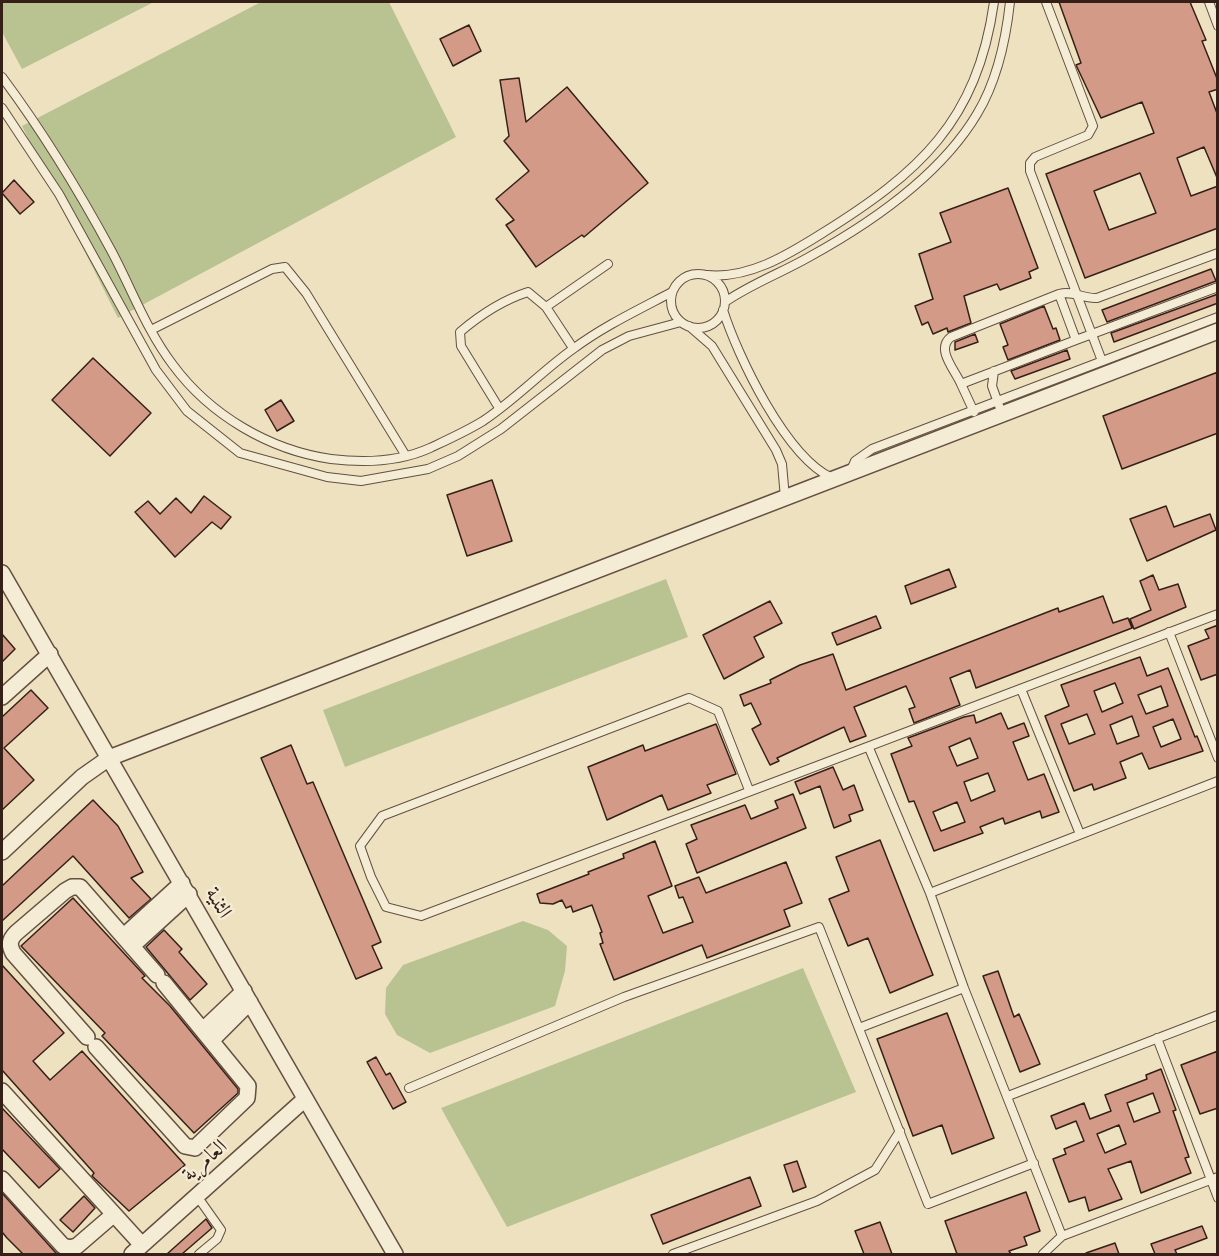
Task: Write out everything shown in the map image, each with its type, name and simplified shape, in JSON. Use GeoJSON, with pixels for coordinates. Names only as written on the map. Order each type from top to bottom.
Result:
{"type":"FeatureCollection","features":[{"type":"Feature","properties":{"kind":"street"},"geometry":{"type":"LineString","coordinates":[[2,852],[82,777],[109,758],[785,498],[999,407],[1218,331]]}},
{"type":"Feature","properties":{"kind":"street","name":"الثنية"},"geometry":{"type":"LineString","coordinates":[[2,573],[186,888],[395,1254]]}},
{"type":"Feature","properties":{"kind":"street"},"geometry":{"type":"LineString","coordinates":[[2,698],[50,654]]}},
{"type":"Feature","properties":{"kind":"street"},"geometry":{"type":"LineString","coordinates":[[72,887],[80,887],[87,892],[128,941],[208,1035],[244,1080],[249,1092],[247,1098],[199,1144],[189,1148],[91,1042],[9,946],[11,939],[72,887]]}},
{"type":"Feature","properties":{"kind":"street"},"geometry":{"type":"LineString","coordinates":[[128,941],[186,888]]}},
{"type":"Feature","properties":{"kind":"street"},"geometry":{"type":"LineString","coordinates":[[208,1035],[247,997]]}},
{"type":"Feature","properties":{"kind":"street"},"geometry":{"type":"LineString","coordinates":[[2,1091],[113,1215],[137,1250]]}},
{"type":"Feature","properties":{"kind":"street","name":"العامرية"},"geometry":{"type":"LineString","coordinates":[[137,1250],[305,1099]]}},
{"type":"Feature","properties":{"kind":"street"},"geometry":{"type":"LineString","coordinates":[[2,1179],[63,1246],[70,1248],[77,1246],[113,1215]]}},
{"type":"Feature","properties":{"kind":"lane"},"geometry":{"type":"LineString","coordinates":[[2,77],[72,181],[151,330],[173,366],[201,397],[262,441],[314,456],[346,461],[377,461],[428,449],[474,425],[499,408],[573,348],[622,317],[672,292],[682,279],[699,274],[738,275],[797,249],[874,200],[916,165],[953,120],[974,80],[994,2]]}},
{"type":"Feature","properties":{"kind":"lane"},"geometry":{"type":"LineString","coordinates":[[2,108],[59,194],[156,370],[187,411],[240,453],[327,477],[362,481],[428,469],[458,456],[501,429],[602,350],[629,336],[685,324],[697,328],[713,323],[724,306],[845,236],[908,190],[942,159],[965,132],[983,104],[1001,52],[1010,2]]}},
{"type":"Feature","properties":{"kind":"lane"},"geometry":{"type":"LineString","coordinates":[[1046,2],[1093,126],[1088,135],[1035,157],[1030,163],[1030,171],[1102,361]]}},
{"type":"Feature","properties":{"kind":"lane"},"geometry":{"type":"LineString","coordinates":[[1209,2],[1217,24]]}},
{"type":"Feature","properties":{"kind":"lane"},"geometry":{"type":"LineString","coordinates":[[976,416],[944,351],[948,339],[1059,294],[1077,294],[1090,298],[1103,296],[1218,254]]}},
{"type":"Feature","properties":{"kind":"lane"},"geometry":{"type":"LineString","coordinates":[[546,307],[608,264]]}},
{"type":"Feature","properties":{"kind":"lane"},"geometry":{"type":"LineString","coordinates":[[151,330],[272,269],[285,267],[306,293],[406,456]]}},
{"type":"Feature","properties":{"kind":"lane"},"geometry":{"type":"LineString","coordinates":[[707,275],[720,286],[724,306],[741,357],[787,435],[813,468],[833,479]]}},
{"type":"Feature","properties":{"kind":"lane"},"geometry":{"type":"LineString","coordinates":[[961,384],[1218,287]]}},
{"type":"Feature","properties":{"kind":"lane"},"geometry":{"type":"LineString","coordinates":[[499,408],[461,346],[460,332],[511,297],[528,292],[546,307],[573,348]]}},
{"type":"Feature","properties":{"kind":"lane"},"geometry":{"type":"LineString","coordinates":[[672,292],[672,309],[685,324],[712,346],[776,450],[782,464],[785,498]]}},
{"type":"Feature","properties":{"kind":"lane"},"geometry":{"type":"LineString","coordinates":[[1059,294],[1076,340]]}},
{"type":"Feature","properties":{"kind":"lane"},"geometry":{"type":"LineString","coordinates":[[994,371],[992,386],[999,407],[1102,361],[1218,317]]}},
{"type":"Feature","properties":{"kind":"lane"},"geometry":{"type":"LineString","coordinates":[[749,790],[718,711],[689,698],[382,816],[360,846],[371,878],[386,907],[421,916],[1218,614]]}},
{"type":"Feature","properties":{"kind":"lane"},"geometry":{"type":"LineString","coordinates":[[1169,633],[1218,758]]}},
{"type":"Feature","properties":{"kind":"lane"},"geometry":{"type":"LineString","coordinates":[[1021,689],[1080,834]]}},
{"type":"Feature","properties":{"kind":"lane"},"geometry":{"type":"LineString","coordinates":[[869,748],[930,893],[964,988],[1062,1236]]}},
{"type":"Feature","properties":{"kind":"lane"},"geometry":{"type":"LineString","coordinates":[[930,893],[1218,781]]}},
{"type":"Feature","properties":{"kind":"lane"},"geometry":{"type":"LineString","coordinates":[[409,1088],[624,997],[819,927],[928,1204],[1034,1163]]}},
{"type":"Feature","properties":{"kind":"lane"},"geometry":{"type":"LineString","coordinates":[[859,1028],[964,988]]}},
{"type":"Feature","properties":{"kind":"lane"},"geometry":{"type":"LineString","coordinates":[[1008,1096],[1218,1016]]}},
{"type":"Feature","properties":{"kind":"lane"},"geometry":{"type":"LineString","coordinates":[[1157,1038],[1214,1178],[1218,1198]]}},
{"type":"Feature","properties":{"kind":"lane"},"geometry":{"type":"LineString","coordinates":[[673,1254],[817,1201],[875,1170],[900,1131]]}},
{"type":"Feature","properties":{"kind":"lane"},"geometry":{"type":"LineString","coordinates":[[1043,1254],[1062,1236],[1214,1178]]}},
{"type":"Feature","properties":{"kind":"lane"},"geometry":{"type":"LineString","coordinates":[[197,1196],[221,1230],[218,1239],[199,1254]]}},
{"type":"Feature","properties":{"kind":"green space"},"geometry":{"type":"Polygon","coordinates":[[[2,2],[154,2],[22,69],[2,32],[2,2]]]}},
{"type":"Feature","properties":{"kind":"green space"},"geometry":{"type":"Polygon","coordinates":[[[261,2],[389,2],[456,137],[118,318],[22,126],[261,2]]]}},
{"type":"Feature","properties":{"kind":"green space"},"geometry":{"type":"Polygon","coordinates":[[[666,579],[688,637],[345,767],[323,710],[666,579]]]}},
{"type":"Feature","properties":{"kind":"green space"},"geometry":{"type":"Polygon","coordinates":[[[523,921],[548,930],[567,946],[565,971],[555,1006],[430,1053],[397,1035],[385,1014],[386,988],[403,965],[523,921]]]}},
{"type":"Feature","properties":{"kind":"green space"},"geometry":{"type":"Polygon","coordinates":[[[803,968],[856,1092],[507,1227],[441,1108],[803,968]]]}},
{"type":"Feature","properties":{"kind":"building"},"geometry":{"type":"Polygon","coordinates":[[[1059,2],[1190,2],[1206,40],[1202,41],[1218,81],[1218,89],[1209,92],[1218,116],[1218,180],[1204,147],[1177,158],[1191,196],[1218,186],[1218,228],[1085,278],[1046,174],[1154,133],[1142,102],[1101,118],[1076,65],[1081,63],[1059,2]],[[1140,173],[1094,191],[1109,230],[1156,213],[1140,173]]]}},
{"type":"Feature","properties":{"kind":"building"},"geometry":{"type":"Polygon","coordinates":[[[469,25],[481,51],[453,66],[440,39],[469,25]]]}},
{"type":"Feature","properties":{"kind":"building"},"geometry":{"type":"Polygon","coordinates":[[[519,78],[526,122],[567,87],[648,183],[584,237],[582,235],[536,267],[506,225],[514,220],[496,199],[529,171],[504,141],[509,136],[500,80],[519,78]]]}},
{"type":"Feature","properties":{"kind":"building"},"geometry":{"type":"Polygon","coordinates":[[[14,180],[34,202],[20,214],[2,193],[14,180]]]}},
{"type":"Feature","properties":{"kind":"building"},"geometry":{"type":"Polygon","coordinates":[[[1008,188],[1038,268],[1029,272],[1031,278],[1000,290],[997,284],[964,296],[971,323],[948,332],[947,328],[933,334],[928,322],[922,325],[915,306],[933,299],[919,254],[951,242],[940,213],[1008,188]]]}},
{"type":"Feature","properties":{"kind":"building"},"geometry":{"type":"Polygon","coordinates":[[[1211,269],[1216,281],[1107,322],[1102,310],[1211,269]]]}},
{"type":"Feature","properties":{"kind":"building"},"geometry":{"type":"Polygon","coordinates":[[[1218,294],[1218,303],[1114,342],[1111,333],[1218,294]]]}},
{"type":"Feature","properties":{"kind":"building"},"geometry":{"type":"Polygon","coordinates":[[[1044,306],[1060,340],[1008,360],[1003,347],[1008,345],[1000,324],[1044,306]]]}},
{"type":"Feature","properties":{"kind":"building"},"geometry":{"type":"Polygon","coordinates":[[[975,334],[978,342],[955,350],[955,342],[975,334]]]}},
{"type":"Feature","properties":{"kind":"building"},"geometry":{"type":"Polygon","coordinates":[[[1067,350],[1070,359],[1015,379],[1011,371],[1067,350]]]}},
{"type":"Feature","properties":{"kind":"building"},"geometry":{"type":"Polygon","coordinates":[[[93,358],[151,413],[110,456],[52,400],[93,358]]]}},
{"type":"Feature","properties":{"kind":"building"},"geometry":{"type":"Polygon","coordinates":[[[1218,372],[1218,433],[1122,469],[1103,416],[1218,372]]]}},
{"type":"Feature","properties":{"kind":"building"},"geometry":{"type":"Polygon","coordinates":[[[281,400],[294,421],[277,431],[265,410],[281,400]]]}},
{"type":"Feature","properties":{"kind":"building"},"geometry":{"type":"Polygon","coordinates":[[[492,480],[512,541],[467,556],[447,495],[492,480]]]}},
{"type":"Feature","properties":{"kind":"building"},"geometry":{"type":"Polygon","coordinates":[[[204,496],[231,517],[221,529],[212,522],[175,557],[135,512],[148,501],[160,514],[176,498],[191,513],[204,496]]]}},
{"type":"Feature","properties":{"kind":"building"},"geometry":{"type":"Polygon","coordinates":[[[1166,506],[1174,527],[1210,514],[1216,530],[1147,561],[1130,519],[1166,506]]]}},
{"type":"Feature","properties":{"kind":"building"},"geometry":{"type":"Polygon","coordinates":[[[949,569],[956,587],[911,604],[905,586],[949,569]]]}},
{"type":"Feature","properties":{"kind":"building"},"geometry":{"type":"Polygon","coordinates":[[[1153,575],[1159,590],[1178,584],[1186,607],[1134,629],[1130,619],[1151,610],[1140,581],[1153,575]]]}},
{"type":"Feature","properties":{"kind":"building"},"geometry":{"type":"Polygon","coordinates":[[[1103,596],[1113,623],[1128,618],[1132,628],[976,688],[970,670],[950,678],[960,705],[914,723],[909,709],[915,707],[906,686],[854,707],[866,736],[850,742],[844,727],[777,758],[779,761],[770,765],[752,729],[761,724],[751,703],[744,706],[740,695],[771,683],[770,680],[800,665],[833,654],[846,690],[1058,608],[1059,612],[1103,596]]]}},
{"type":"Feature","properties":{"kind":"building"},"geometry":{"type":"Polygon","coordinates":[[[770,601],[782,623],[754,637],[764,657],[724,679],[703,635],[770,601]]]}},
{"type":"Feature","properties":{"kind":"building"},"geometry":{"type":"Polygon","coordinates":[[[876,616],[881,628],[837,645],[832,633],[876,616]]]}},
{"type":"Feature","properties":{"kind":"building"},"geometry":{"type":"Polygon","coordinates":[[[1218,625],[1218,674],[1201,680],[1188,646],[1209,638],[1205,630],[1218,625]]]}},
{"type":"Feature","properties":{"kind":"building"},"geometry":{"type":"Polygon","coordinates":[[[2,634],[15,649],[2,662],[2,634]]]}},
{"type":"Feature","properties":{"kind":"building"},"geometry":{"type":"Polygon","coordinates":[[[1140,657],[1147,676],[1168,668],[1195,737],[1197,736],[1203,751],[1149,769],[1142,753],[1120,762],[1126,778],[1094,790],[1092,784],[1074,791],[1045,716],[1069,706],[1061,685],[1140,657]],[[1115,683],[1094,691],[1102,712],[1123,703],[1115,683]],[[1161,686],[1138,695],[1146,714],[1168,706],[1161,686]],[[1087,714],[1061,724],[1069,744],[1095,734],[1087,714]],[[1132,716],[1110,725],[1117,744],[1139,736],[1132,716]],[[1173,719],[1153,727],[1161,747],[1181,739],[1173,719]]]}},
{"type":"Feature","properties":{"kind":"building"},"geometry":{"type":"Polygon","coordinates":[[[31,690],[48,708],[4,748],[34,780],[2,810],[2,717],[31,690]]]}},
{"type":"Feature","properties":{"kind":"building"},"geometry":{"type":"Polygon","coordinates":[[[1001,713],[1008,729],[1024,723],[1029,736],[1013,742],[1028,780],[1044,774],[1059,812],[1042,818],[1040,811],[1005,824],[1003,818],[980,827],[983,833],[934,851],[914,801],[909,802],[891,754],[912,746],[908,738],[964,717],[974,715],[976,723],[1001,713]],[[970,738],[949,747],[957,766],[978,758],[970,738]],[[988,773],[964,782],[971,801],[995,791],[988,773]],[[957,802],[933,812],[941,831],[965,822],[957,802]]]}},
{"type":"Feature","properties":{"kind":"building"},"geometry":{"type":"Polygon","coordinates":[[[716,724],[736,774],[707,785],[711,793],[668,810],[662,795],[607,820],[588,767],[643,745],[645,751],[716,724]]]}},
{"type":"Feature","properties":{"kind":"building"},"geometry":{"type":"Polygon","coordinates":[[[291,745],[307,784],[313,782],[381,942],[372,946],[382,968],[356,979],[261,758],[291,745]]]}},
{"type":"Feature","properties":{"kind":"building"},"geometry":{"type":"Polygon","coordinates":[[[833,767],[843,790],[854,785],[863,810],[849,815],[851,821],[834,828],[820,786],[800,794],[795,782],[833,767]]]}},
{"type":"Feature","properties":{"kind":"building"},"geometry":{"type":"Polygon","coordinates":[[[793,794],[806,828],[697,873],[686,844],[697,839],[691,825],[745,805],[751,819],[778,808],[775,801],[793,794]]]}},
{"type":"Feature","properties":{"kind":"building"},"geometry":{"type":"Polygon","coordinates":[[[93,800],[118,826],[143,872],[131,878],[151,899],[129,918],[73,856],[2,921],[2,886],[93,800]]]}},
{"type":"Feature","properties":{"kind":"building"},"geometry":{"type":"Polygon","coordinates":[[[880,840],[933,975],[890,993],[868,938],[848,946],[829,899],[849,891],[836,857],[880,840]]]}},
{"type":"Feature","properties":{"kind":"building"},"geometry":{"type":"Polygon","coordinates":[[[655,841],[672,886],[648,896],[663,933],[693,922],[683,897],[679,898],[675,886],[699,877],[706,893],[786,862],[802,903],[784,910],[790,926],[707,958],[702,945],[614,980],[600,944],[603,943],[600,933],[602,932],[592,905],[573,912],[571,906],[566,908],[562,900],[553,904],[540,903],[537,894],[589,874],[588,872],[624,858],[623,854],[655,841]]]}},
{"type":"Feature","properties":{"kind":"building"},"geometry":{"type":"Polygon","coordinates":[[[73,898],[145,976],[142,978],[170,1006],[238,1089],[238,1093],[194,1133],[102,1036],[105,1033],[21,946],[73,898]]]}},
{"type":"Feature","properties":{"kind":"building"},"geometry":{"type":"Polygon","coordinates":[[[164,930],[182,949],[179,952],[207,984],[190,1000],[146,947],[164,930]]]}},
{"type":"Feature","properties":{"kind":"building"},"geometry":{"type":"Polygon","coordinates":[[[2,965],[64,1033],[33,1061],[50,1080],[82,1051],[185,1165],[129,1211],[92,1176],[94,1173],[2,1070],[2,965]]]}},
{"type":"Feature","properties":{"kind":"building"},"geometry":{"type":"Polygon","coordinates":[[[998,971],[1014,1017],[1019,1014],[1040,1064],[1020,1072],[983,976],[998,971]]]}},
{"type":"Feature","properties":{"kind":"building"},"geometry":{"type":"Polygon","coordinates":[[[947,1013],[994,1138],[952,1154],[942,1125],[913,1136],[877,1039],[947,1013]]]}},
{"type":"Feature","properties":{"kind":"building"},"geometry":{"type":"Polygon","coordinates":[[[1218,1051],[1218,1108],[1200,1114],[1181,1065],[1218,1051]]]}},
{"type":"Feature","properties":{"kind":"building"},"geometry":{"type":"Polygon","coordinates":[[[376,1057],[386,1075],[390,1073],[406,1102],[393,1109],[367,1062],[376,1057]]]}},
{"type":"Feature","properties":{"kind":"building"},"geometry":{"type":"Polygon","coordinates":[[[1161,1069],[1176,1110],[1173,1111],[1189,1157],[1185,1158],[1191,1173],[1141,1193],[1131,1161],[1108,1169],[1122,1199],[1089,1211],[1085,1197],[1069,1202],[1053,1159],[1066,1154],[1064,1149],[1084,1141],[1076,1121],[1056,1129],[1051,1116],[1084,1103],[1090,1119],[1111,1111],[1105,1095],[1147,1079],[1146,1075],[1161,1069]],[[1153,1093],[1127,1103],[1134,1122],[1160,1112],[1153,1093]],[[1119,1125],[1097,1134],[1105,1153],[1126,1144],[1119,1125]]]}},
{"type":"Feature","properties":{"kind":"building"},"geometry":{"type":"Polygon","coordinates":[[[2,1108],[60,1169],[39,1188],[2,1149],[2,1108]]]}},
{"type":"Feature","properties":{"kind":"building"},"geometry":{"type":"Polygon","coordinates":[[[797,1161],[806,1187],[793,1192],[784,1165],[797,1161]]]}},
{"type":"Feature","properties":{"kind":"building"},"geometry":{"type":"Polygon","coordinates":[[[750,1177],[761,1206],[663,1244],[651,1215],[750,1177]]]}},
{"type":"Feature","properties":{"kind":"building"},"geometry":{"type":"Polygon","coordinates":[[[1026,1192],[1040,1231],[1024,1237],[1027,1245],[1009,1251],[1011,1254],[957,1254],[945,1221],[1026,1192]]]}},
{"type":"Feature","properties":{"kind":"building"},"geometry":{"type":"Polygon","coordinates":[[[2,1193],[59,1254],[23,1254],[7,1238],[2,1232],[2,1193]]]}},
{"type":"Feature","properties":{"kind":"building"},"geometry":{"type":"Polygon","coordinates":[[[84,1196],[95,1208],[73,1232],[60,1220],[84,1196]]]}},
{"type":"Feature","properties":{"kind":"building"},"geometry":{"type":"Polygon","coordinates":[[[206,1219],[212,1228],[182,1254],[167,1254],[206,1219]]]}},
{"type":"Feature","properties":{"kind":"building"},"geometry":{"type":"Polygon","coordinates":[[[880,1222],[892,1254],[864,1254],[855,1231],[880,1222]]]}},
{"type":"Feature","properties":{"kind":"building"},"geometry":{"type":"Polygon","coordinates":[[[1202,1226],[1207,1238],[1175,1250],[1177,1254],[1155,1254],[1151,1244],[1202,1226]]]}},
{"type":"Feature","properties":{"kind":"building"},"geometry":{"type":"Polygon","coordinates":[[[1115,1243],[1119,1254],[1086,1254],[1086,1253],[1115,1243]]]}}]}
